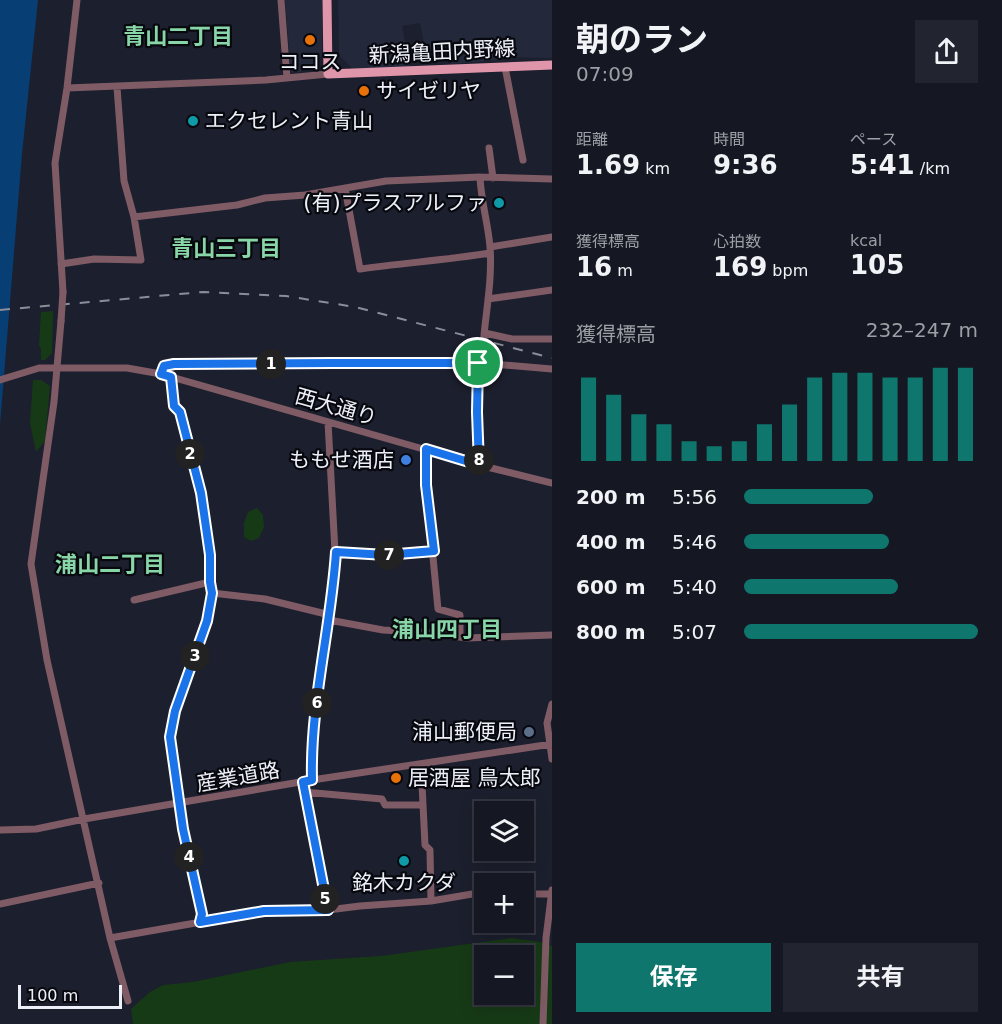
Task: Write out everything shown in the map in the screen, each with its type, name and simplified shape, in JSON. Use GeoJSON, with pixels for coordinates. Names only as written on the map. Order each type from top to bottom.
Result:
{"type":"FeatureCollection","features":[{"type":"Feature","properties":{"kind":"main road"},"geometry":{"type":"LineString","coordinates":[[327,0],[331,74]]}},
{"type":"Feature","properties":{"kind":"main road"},"geometry":{"type":"LineString","coordinates":[[331,74],[334,0]]}},
{"type":"Feature","properties":{"kind":"main road","name":"新潟亀田内野線"},"geometry":{"type":"LineString","coordinates":[[331,74],[552,65]]}},
{"type":"Feature","properties":{"kind":"street"},"geometry":{"type":"LineString","coordinates":[[77,0],[67,88],[55,163],[63,292],[61,321],[54,402],[31,564],[47,660],[110,938],[128,1001]]}},
{"type":"Feature","properties":{"kind":"street"},"geometry":{"type":"LineString","coordinates":[[281,0],[287,78]]}},
{"type":"Feature","properties":{"kind":"street"},"geometry":{"type":"LineString","coordinates":[[505,67],[523,159]]}},
{"type":"Feature","properties":{"kind":"street"},"geometry":{"type":"LineString","coordinates":[[67,88],[331,74]]}},
{"type":"Feature","properties":{"kind":"street"},"geometry":{"type":"LineString","coordinates":[[61,264],[94,259],[141,260],[134,217],[124,181],[117,87]]}},
{"type":"Feature","properties":{"kind":"street"},"geometry":{"type":"LineString","coordinates":[[489,148],[494,178]]}},
{"type":"Feature","properties":{"kind":"street"},"geometry":{"type":"LineString","coordinates":[[134,217],[237,205],[265,198],[305,195],[386,181],[480,177],[552,179]]}},
{"type":"Feature","properties":{"kind":"street"},"geometry":{"type":"LineString","coordinates":[[479,465],[477,412],[482,341],[485,333],[488,299],[490,250],[482,206],[480,177]]}},
{"type":"Feature","properties":{"kind":"street"},"geometry":{"type":"LineString","coordinates":[[345,189],[360,269],[460,258],[552,237]]}},
{"type":"Feature","properties":{"kind":"street"},"geometry":{"type":"LineString","coordinates":[[488,299],[552,290]]}},
{"type":"Feature","properties":{"kind":"street"},"geometry":{"type":"LineString","coordinates":[[485,333],[512,339],[548,340],[552,347]]}},
{"type":"Feature","properties":{"kind":"street"},"geometry":{"type":"LineString","coordinates":[[161,374],[164,366],[174,364],[480,363],[552,369]]}},
{"type":"Feature","properties":{"kind":"street","name":"西大通り"},"geometry":{"type":"LineString","coordinates":[[0,380],[39,368],[127,368],[161,374],[479,465],[552,483]]}},
{"type":"Feature","properties":{"kind":"street"},"geometry":{"type":"LineString","coordinates":[[171,377],[174,406],[180,412],[201,493],[210,555],[212,593],[207,621],[175,711],[170,737],[183,829],[202,914],[200,922]]}},
{"type":"Feature","properties":{"kind":"street"},"geometry":{"type":"LineString","coordinates":[[312,780],[312,750],[330,617],[336,552],[328,422]]}},
{"type":"Feature","properties":{"kind":"street"},"geometry":{"type":"LineString","coordinates":[[426,449],[426,485],[438,609],[460,615],[460,637]]}},
{"type":"Feature","properties":{"kind":"street"},"geometry":{"type":"LineString","coordinates":[[336,552],[386,555],[434,551]]}},
{"type":"Feature","properties":{"kind":"street"},"geometry":{"type":"LineString","coordinates":[[134,600],[210,582]]}},
{"type":"Feature","properties":{"kind":"street"},"geometry":{"type":"LineString","coordinates":[[212,593],[265,599],[383,630],[460,637],[552,636]]}},
{"type":"Feature","properties":{"kind":"street"},"geometry":{"type":"LineString","coordinates":[[552,704],[547,723],[552,759]]}},
{"type":"Feature","properties":{"kind":"street","name":"産業道路"},"geometry":{"type":"LineString","coordinates":[[0,830],[36,829],[312,780],[550,744]]}},
{"type":"Feature","properties":{"kind":"street"},"geometry":{"type":"LineString","coordinates":[[421,764],[425,844],[430,850],[430,902]]}},
{"type":"Feature","properties":{"kind":"street"},"geometry":{"type":"LineString","coordinates":[[303,782],[328,910]]}},
{"type":"Feature","properties":{"kind":"street"},"geometry":{"type":"LineString","coordinates":[[304,792],[382,799],[385,805],[422,805]]}},
{"type":"Feature","properties":{"kind":"street"},"geometry":{"type":"LineString","coordinates":[[0,904],[99,883]]}},
{"type":"Feature","properties":{"kind":"street"},"geometry":{"type":"LineString","coordinates":[[534,893],[552,892],[546,938],[543,1024]]}},
{"type":"Feature","properties":{"kind":"street"},"geometry":{"type":"LineString","coordinates":[[110,938],[264,911],[328,910],[430,902],[474,894]]}},
{"type":"Feature","properties":{"kind":"shaded area"},"geometry":{"type":"Polygon","coordinates":[[[285,0],[322,0],[322,55],[312,69],[291,72],[285,0]]]}},
{"type":"Feature","properties":{"kind":"shaded area"},"geometry":{"type":"Polygon","coordinates":[[[338,0],[552,0],[552,58],[504,57],[499,60],[451,64],[447,45],[425,48],[420,23],[402,26],[410,69],[352,68],[339,55],[338,0]]]}},
{"type":"Feature","properties":{"kind":"green space"},"geometry":{"type":"Polygon","coordinates":[[[53,311],[52,353],[45,360],[41,360],[39,346],[41,312],[53,311]]]}},
{"type":"Feature","properties":{"kind":"green space"},"geometry":{"type":"Polygon","coordinates":[[[33,380],[41,380],[50,386],[45,441],[36,452],[30,423],[33,380]]]}},
{"type":"Feature","properties":{"kind":"green space"},"geometry":{"type":"Polygon","coordinates":[[[257,508],[263,515],[264,527],[259,538],[251,541],[244,537],[244,523],[248,512],[257,508]]]}},
{"type":"Feature","properties":{"kind":"green space"},"geometry":{"type":"Polygon","coordinates":[[[512,938],[540,942],[552,946],[552,1024],[133,1024],[131,1009],[150,992],[163,985],[193,982],[290,962],[381,956],[512,938]]]}},
{"type":"Feature","properties":{"kind":"water"},"geometry":{"type":"Polygon","coordinates":[[[0,0],[38,0],[22,154],[0,425],[0,0]]]}},
{"type":"Feature","properties":{"kind":"railway"},"geometry":{"type":"LineString","coordinates":[[0,310],[203,292],[286,296],[355,307],[552,358]]}},
{"type":"Feature","properties":{"kind":"place","name":"ココス"},"geometry":{"type":"Point","coordinates":[310,40]}},
{"type":"Feature","properties":{"kind":"place","name":"サイゼリヤ"},"geometry":{"type":"Point","coordinates":[364,91]}},
{"type":"Feature","properties":{"kind":"place","name":"エクセレント青山"},"geometry":{"type":"Point","coordinates":[193,121]}},
{"type":"Feature","properties":{"kind":"place","name":"(有)プラスアルファ"},"geometry":{"type":"Point","coordinates":[499,203]}},
{"type":"Feature","properties":{"kind":"place","name":"ももせ酒店"},"geometry":{"type":"Point","coordinates":[406,460]}},
{"type":"Feature","properties":{"kind":"place","name":"浦山郵便局"},"geometry":{"type":"Point","coordinates":[529,732]}},
{"type":"Feature","properties":{"kind":"place","name":"居酒屋 鳥太郎"},"geometry":{"type":"Point","coordinates":[396,778]}},
{"type":"Feature","properties":{"kind":"place","name":"銘木カクダ"},"geometry":{"type":"Point","coordinates":[404,861]}},
{"type":"Feature","properties":{"kind":"district","name":"青山二丁目"},"geometry":{"type":"Point","coordinates":[178,36]}},
{"type":"Feature","properties":{"kind":"district","name":"青山三丁目"},"geometry":{"type":"Point","coordinates":[226,248]}},
{"type":"Feature","properties":{"kind":"district","name":"浦山二丁目"},"geometry":{"type":"Point","coordinates":[110,564]}},
{"type":"Feature","properties":{"kind":"district","name":"浦山四丁目"},"geometry":{"type":"Point","coordinates":[447,629]}},
{"type":"Feature","properties":{"kind":"route"},"geometry":{"type":"LineString","coordinates":[[478,363],[479,465],[426,449],[426,485],[434,551],[386,555],[336,552],[334,588],[317,700],[312,750],[312,780],[303,782],[328,910],[264,911],[200,922],[202,914],[183,829],[170,737],[175,711],[207,621],[212,593],[210,555],[201,493],[180,412],[174,406],[171,377],[161,374],[164,366],[174,364],[478,363]]}}]}
